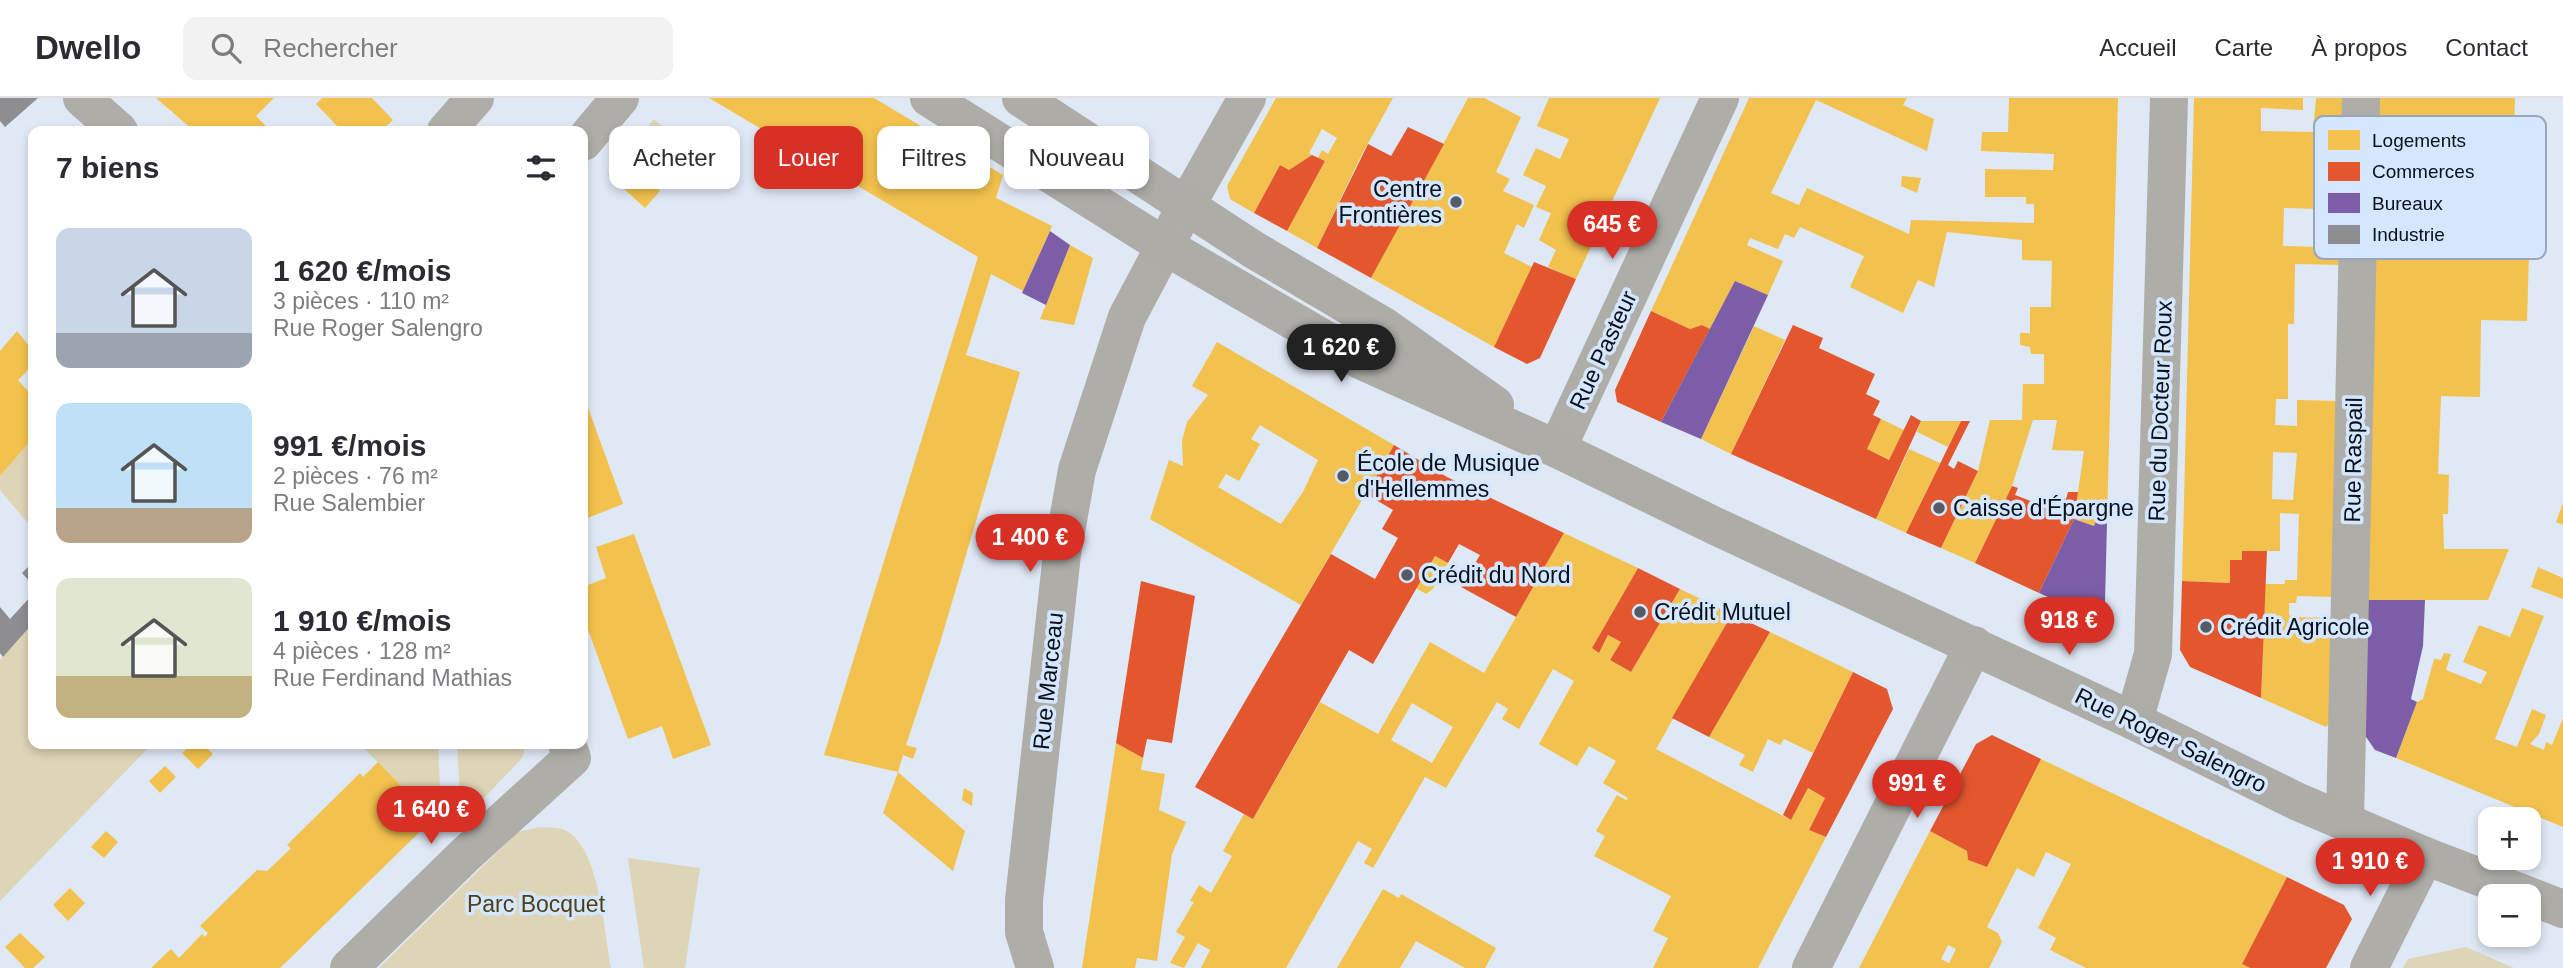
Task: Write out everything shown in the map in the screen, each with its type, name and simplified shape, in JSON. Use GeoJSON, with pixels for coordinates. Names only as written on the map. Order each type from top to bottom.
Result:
{"type":"FeatureCollection","features":[{"type":"Feature","properties":{"kind":"main road","name":"Rue Roger Salengro"},"geometry":{"type":"LineString","coordinates":[[929,98],[1163,246],[1362,361],[1557,449],[1713,525],[2134,721],[2296,801],[2424,856],[2563,909]]}},
{"type":"Feature","properties":{"kind":"main road","name":"Rue Roger Salengro"},"geometry":{"type":"LineString","coordinates":[[1021,98],[1186,206],[1385,327],[1557,449]]}},
{"type":"Feature","properties":{"kind":"street"},"geometry":{"type":"LineString","coordinates":[[82,98],[113,126]]}},
{"type":"Feature","properties":{"kind":"street"},"geometry":{"type":"LineString","coordinates":[[450,126],[475,98]]}},
{"type":"Feature","properties":{"kind":"street"},"geometry":{"type":"LineString","coordinates":[[588,136],[620,98]]}},
{"type":"Feature","properties":{"kind":"street","name":"Rue Marceau"},"geometry":{"type":"LineString","coordinates":[[1035,968],[1024,932],[1024,900],[1068,520],[1077,470],[1127,317],[1163,246],[1247,98]]}},
{"type":"Feature","properties":{"kind":"street","name":"Rue Pasteur"},"geometry":{"type":"LineString","coordinates":[[1557,449],[1720,98]]}},
{"type":"Feature","properties":{"kind":"street","name":"Rue du Docteur Roux"},"geometry":{"type":"LineString","coordinates":[[2134,721],[2153,654],[2169,98]]}},
{"type":"Feature","properties":{"kind":"street","name":"Rue Raspail"},"geometry":{"type":"LineString","coordinates":[[2361,98],[2361,116]]}},
{"type":"Feature","properties":{"kind":"street","name":"Rue Raspail"},"geometry":{"type":"LineString","coordinates":[[2345,821],[2357,259]]}},
{"type":"Feature","properties":{"kind":"street"},"geometry":{"type":"LineString","coordinates":[[1811,968],[1973,645]]}},
{"type":"Feature","properties":{"kind":"street"},"geometry":{"type":"LineString","coordinates":[[349,968],[465,855],[572,758],[569,749]]}},
{"type":"Feature","properties":{"kind":"street"},"geometry":{"type":"LineString","coordinates":[[2369,968],[2424,856]]}},
{"type":"Feature","properties":{"kind":"green space"},"geometry":{"type":"Polygon","coordinates":[[[654,119],[661,126],[648,126],[654,119]]]}},
{"type":"Feature","properties":{"kind":"green space"},"geometry":{"type":"Polygon","coordinates":[[[28,444],[28,523],[0,490],[0,476],[28,444]]]}},
{"type":"Feature","properties":{"kind":"green space"},"geometry":{"type":"Polygon","coordinates":[[[28,629],[28,749],[147,749],[0,901],[0,660],[28,629]]]}},
{"type":"Feature","properties":{"kind":"green space"},"geometry":{"type":"Polygon","coordinates":[[[365,749],[438,749],[441,810],[433,819],[365,749]]]}},
{"type":"Feature","properties":{"kind":"green space"},"geometry":{"type":"Polygon","coordinates":[[[457,749],[525,749],[522,758],[465,818],[461,814],[457,749]]]}},
{"type":"Feature","properties":{"kind":"green space","name":"Parc Bocquet"},"geometry":{"type":"Polygon","coordinates":[[[540,827],[562,829],[575,837],[585,851],[598,890],[611,968],[379,968],[518,832],[540,827]]]}},
{"type":"Feature","properties":{"kind":"green space"},"geometry":{"type":"Polygon","coordinates":[[[628,858],[700,868],[685,968],[644,968],[628,858]]]}},
{"type":"Feature","properties":{"kind":"green space"},"geometry":{"type":"Polygon","coordinates":[[[2466,947],[2514,968],[2403,968],[2408,959],[2466,947]]]}},
{"type":"Feature","properties":{"kind":"building: Logements"},"geometry":{"type":"Polygon","coordinates":[[[156,98],[274,98],[256,116],[266,126],[188,126],[156,98]]]}},
{"type":"Feature","properties":{"kind":"building: Logements"},"geometry":{"type":"Polygon","coordinates":[[[322,98],[372,98],[393,120],[386,126],[337,126],[316,104],[322,98]]]}},
{"type":"Feature","properties":{"kind":"building: Logements"},"geometry":{"type":"Polygon","coordinates":[[[709,98],[874,98],[921,126],[877,126],[877,189],[990,189],[990,167],[1003,175],[996,198],[1052,226],[1023,291],[991,274],[966,355],[1020,372],[940,643],[906,745],[917,748],[913,759],[903,755],[898,772],[824,755],[978,257],[863,189],[863,126],[756,126],[709,98]]]}},
{"type":"Feature","properties":{"kind":"building: Logements"},"geometry":{"type":"Polygon","coordinates":[[[1276,98],[1393,98],[1361,156],[1317,248],[1287,231],[1325,161],[1318,158],[1322,150],[1328,154],[1337,138],[1322,129],[1309,153],[1312,155],[1289,170],[1280,165],[1254,213],[1230,199],[1227,186],[1276,98]]]}},
{"type":"Feature","properties":{"kind":"building: Logements","name":"Centre Frontières"},"geometry":{"type":"Polygon","coordinates":[[[1468,98],[1484,98],[1521,117],[1496,172],[1510,179],[1503,191],[1534,205],[1524,228],[1517,224],[1504,253],[1532,267],[1494,347],[1371,278],[1468,98]]]}},
{"type":"Feature","properties":{"kind":"building: Logements"},"geometry":{"type":"Polygon","coordinates":[[[1549,98],[1660,98],[1576,279],[1548,267],[1556,250],[1539,240],[1551,213],[1536,207],[1546,186],[1523,175],[1536,148],[1560,159],[1569,139],[1537,126],[1549,98]]]}},
{"type":"Feature","properties":{"kind":"building: Logements"},"geometry":{"type":"Polygon","coordinates":[[[1749,98],[1907,98],[1903,105],[1934,119],[1927,151],[1816,100],[1771,193],[1799,205],[1807,188],[1909,234],[1911,220],[2034,223],[2034,204],[2026,204],[2026,197],[1985,197],[1985,169],[2053,170],[2054,154],[1981,151],[1982,132],[2008,132],[2009,98],[2118,98],[2107,522],[2097,519],[2094,526],[2074,519],[2084,451],[2052,450],[2057,420],[2033,420],[2012,486],[1975,563],[1941,548],[1978,471],[1990,420],[2022,420],[2023,384],[2044,384],[2044,354],[2031,354],[2030,347],[2020,345],[2020,333],[2030,333],[2030,307],[2051,307],[2052,261],[2022,260],[2022,240],[1947,232],[1934,287],[1918,280],[1903,313],[1850,287],[1864,256],[1800,227],[1794,238],[1785,234],[1778,249],[1750,238],[1747,245],[1783,261],[1768,295],[1735,281],[1710,329],[1702,325],[1690,329],[1651,311],[1749,98]]]}},
{"type":"Feature","properties":{"kind":"building: Logements"},"geometry":{"type":"Polygon","coordinates":[[[2194,98],[2303,98],[2303,110],[2261,108],[2261,131],[2313,132],[2314,121],[2314,209],[2284,208],[2283,246],[2314,247],[2314,259],[2342,259],[2342,265],[2295,264],[2294,324],[2288,324],[2288,399],[2276,399],[2275,425],[2297,426],[2297,400],[2339,401],[2334,597],[2297,596],[2296,603],[2289,603],[2289,615],[2294,617],[2334,618],[2332,720],[2326,727],[2261,698],[2265,584],[2285,584],[2285,580],[2297,580],[2299,514],[2280,513],[2280,551],[2242,551],[2242,560],[2231,560],[2230,583],[2182,581],[2194,98]],[[2273,452],[2272,499],[2293,500],[2297,453],[2273,452]]]}},
{"type":"Feature","properties":{"kind":"building: Logements"},"geometry":{"type":"Polygon","coordinates":[[[2316,98],[2345,98],[2345,116],[2314,116],[2316,98]]]}},
{"type":"Feature","properties":{"kind":"building: Logements"},"geometry":{"type":"Polygon","coordinates":[[[2379,98],[2515,98],[2514,116],[2379,116],[2379,98]]]}},
{"type":"Feature","properties":{"kind":"building: Logements"},"geometry":{"type":"Polygon","coordinates":[[[1902,176],[1921,178],[1917,193],[1901,186],[1902,176]]]}},
{"type":"Feature","properties":{"kind":"building: Logements"},"geometry":{"type":"Polygon","coordinates":[[[624,189],[658,189],[660,191],[645,208],[624,189]]]}},
{"type":"Feature","properties":{"kind":"building: Logements"},"geometry":{"type":"Polygon","coordinates":[[[1070,245],[1093,258],[1074,325],[1040,319],[1070,245]]]}},
{"type":"Feature","properties":{"kind":"building: Logements"},"geometry":{"type":"Polygon","coordinates":[[[2375,259],[2529,259],[2527,321],[2481,320],[2480,397],[2441,396],[2438,474],[2449,475],[2448,514],[2443,514],[2444,549],[2509,549],[2488,600],[2367,600],[2375,259]]]}},
{"type":"Feature","properties":{"kind":"building: Logements"},"geometry":{"type":"Polygon","coordinates":[[[1754,326],[1785,340],[1731,454],[1701,439],[1754,326]]]}},
{"type":"Feature","properties":{"kind":"building: Logements"},"geometry":{"type":"Polygon","coordinates":[[[17,331],[28,345],[28,370],[18,380],[28,391],[28,444],[0,476],[0,351],[17,331]]]}},
{"type":"Feature","properties":{"kind":"building: Logements","name":"École de Musique d'Hellemmes"},"geometry":{"type":"Polygon","coordinates":[[[1217,342],[1394,445],[1301,605],[1150,519],[1169,460],[1183,466],[1182,441],[1187,422],[1208,395],[1192,386],[1217,342]],[[1260,425],[1251,439],[1260,444],[1239,481],[1226,474],[1218,487],[1281,524],[1303,492],[1318,460],[1260,425]]]}},
{"type":"Feature","properties":{"kind":"building: Logements"},"geometry":{"type":"Polygon","coordinates":[[[588,408],[623,504],[588,518],[588,408]]]}},
{"type":"Feature","properties":{"kind":"building: Logements"},"geometry":{"type":"Polygon","coordinates":[[[1881,419],[1904,430],[1889,460],[1867,449],[1881,419]]]}},
{"type":"Feature","properties":{"kind":"building: Logements"},"geometry":{"type":"Polygon","coordinates":[[[1921,421],[1961,421],[1948,447],[1917,432],[1921,421]]]}},
{"type":"Feature","properties":{"kind":"building: Logements"},"geometry":{"type":"Polygon","coordinates":[[[1909,449],[1940,463],[1906,533],[1876,519],[1909,449]]]}},
{"type":"Feature","properties":{"kind":"building: Logements"},"geometry":{"type":"Polygon","coordinates":[[[2563,503],[2563,525],[2556,522],[2563,503]]]}},
{"type":"Feature","properties":{"kind":"building: Logements"},"geometry":{"type":"Polygon","coordinates":[[[1564,533],[1638,568],[1592,648],[1599,653],[1608,635],[1621,642],[1610,660],[1631,672],[1680,589],[1732,614],[1656,749],[1791,820],[1808,788],[1825,798],[1809,830],[1826,837],[1758,968],[1653,968],[1668,938],[1653,931],[1671,896],[1594,856],[1605,836],[1596,831],[1617,795],[1626,800],[1628,798],[1603,783],[1616,761],[1589,746],[1577,766],[1539,744],[1574,681],[1553,669],[1519,729],[1502,719],[1508,709],[1497,702],[1446,788],[1425,777],[1373,868],[1364,863],[1372,849],[1358,841],[1286,968],[1201,968],[1210,950],[1198,943],[1184,968],[1170,963],[1185,937],[1176,932],[1194,902],[1190,901],[1199,885],[1211,893],[1232,856],[1223,851],[1244,814],[1253,819],[1320,702],[1378,734],[1430,642],[1484,673],[1564,533]],[[1412,703],[1391,740],[1432,763],[1453,727],[1412,703]]]}},
{"type":"Feature","properties":{"kind":"building: Logements"},"geometry":{"type":"Polygon","coordinates":[[[634,534],[711,745],[673,759],[662,726],[628,739],[588,630],[588,585],[606,578],[596,547],[634,534]]]}},
{"type":"Feature","properties":{"kind":"building: Logements"},"geometry":{"type":"Polygon","coordinates":[[[1435,556],[1448,563],[1433,589],[1426,594],[1416,588],[1435,556]]]}},
{"type":"Feature","properties":{"kind":"building: Logements"},"geometry":{"type":"Polygon","coordinates":[[[2538,567],[2563,578],[2563,599],[2531,587],[2538,567]]]}},
{"type":"Feature","properties":{"kind":"building: Logements"},"geometry":{"type":"Polygon","coordinates":[[[2522,608],[2544,616],[2495,739],[2517,747],[2532,709],[2546,715],[2539,734],[2530,744],[2544,750],[2546,742],[2552,745],[2563,718],[2563,827],[2541,818],[2541,807],[2515,807],[2396,758],[2417,702],[2423,699],[2434,659],[2441,660],[2444,653],[2451,654],[2446,670],[2481,684],[2487,672],[2463,662],[2479,625],[2510,637],[2522,608]]]}},
{"type":"Feature","properties":{"kind":"building: Logements"},"geometry":{"type":"Polygon","coordinates":[[[1770,632],[1853,672],[1813,753],[1784,739],[1780,745],[1768,739],[1753,772],[1739,765],[1745,755],[1709,737],[1770,632]]]}},
{"type":"Feature","properties":{"kind":"building: Logements"},"geometry":{"type":"Polygon","coordinates":[[[1116,743],[1143,758],[1141,770],[1165,774],[1159,810],[1186,822],[1172,854],[1157,961],[1137,958],[1135,968],[1082,968],[1116,743]]]}},
{"type":"Feature","properties":{"kind":"building: Logements"},"geometry":{"type":"Polygon","coordinates":[[[186,749],[208,749],[213,754],[198,769],[182,753],[186,749]]]}},
{"type":"Feature","properties":{"kind":"building: Logements"},"geometry":{"type":"Polygon","coordinates":[[[2041,759],[2287,877],[2242,964],[2250,968],[2086,968],[2050,950],[2056,938],[2038,928],[2071,864],[2046,852],[2034,877],[2017,868],[1987,927],[1998,933],[2002,942],[1989,968],[1859,968],[1930,831],[1967,851],[1968,860],[1987,867],[2041,759]],[[1948,945],[1941,959],[1949,963],[1956,949],[1948,945]]]}},
{"type":"Feature","properties":{"kind":"building: Logements"},"geometry":{"type":"Polygon","coordinates":[[[378,762],[433,819],[280,968],[151,968],[171,949],[179,958],[202,934],[205,937],[208,933],[200,926],[257,870],[267,871],[291,848],[287,845],[360,773],[363,777],[378,762]]]}},
{"type":"Feature","properties":{"kind":"building: Logements"},"geometry":{"type":"Polygon","coordinates":[[[165,766],[176,777],[160,793],[149,781],[165,766]]]}},
{"type":"Feature","properties":{"kind":"building: Logements"},"geometry":{"type":"Polygon","coordinates":[[[898,772],[965,831],[953,871],[883,813],[898,772]]]}},
{"type":"Feature","properties":{"kind":"building: Logements"},"geometry":{"type":"Polygon","coordinates":[[[964,788],[973,793],[972,806],[962,800],[964,788]]]}},
{"type":"Feature","properties":{"kind":"building: Logements"},"geometry":{"type":"Polygon","coordinates":[[[106,831],[118,842],[104,858],[91,847],[106,831]]]}},
{"type":"Feature","properties":{"kind":"building: Logements"},"geometry":{"type":"Polygon","coordinates":[[[70,888],[85,903],[68,921],[53,905],[70,888]]]}},
{"type":"Feature","properties":{"kind":"building: Logements"},"geometry":{"type":"Polygon","coordinates":[[[1383,889],[1399,898],[1401,894],[1496,948],[1485,968],[1465,968],[1416,941],[1400,968],[1337,968],[1383,889]]]}},
{"type":"Feature","properties":{"kind":"building: Logements"},"geometry":{"type":"Polygon","coordinates":[[[20,933],[45,957],[33,968],[25,968],[5,947],[20,933]]]}},
{"type":"Feature","properties":{"kind":"building: Commerces"},"geometry":{"type":"Polygon","coordinates":[[[1408,127],[1444,144],[1371,278],[1317,248],[1368,144],[1391,156],[1408,127]]]}},
{"type":"Feature","properties":{"kind":"building: Commerces"},"geometry":{"type":"Polygon","coordinates":[[[1312,155],[1325,161],[1287,231],[1254,213],[1280,165],[1289,170],[1312,155]]]}},
{"type":"Feature","properties":{"kind":"building: Commerces"},"geometry":{"type":"Polygon","coordinates":[[[1534,262],[1576,279],[1540,358],[1527,364],[1494,347],[1534,262]]]}},
{"type":"Feature","properties":{"kind":"building: Commerces"},"geometry":{"type":"Polygon","coordinates":[[[1651,311],[1690,329],[1702,325],[1710,329],[1661,422],[1617,402],[1615,390],[1651,311]]]}},
{"type":"Feature","properties":{"kind":"building: Commerces"},"geometry":{"type":"Polygon","coordinates":[[[1793,325],[1823,338],[1819,348],[1875,374],[1866,394],[1880,401],[1873,415],[1881,419],[1867,449],[1889,460],[1911,415],[1921,421],[1876,519],[1731,454],[1793,325]]]}},
{"type":"Feature","properties":{"kind":"building: Commerces","name":"Caisse d'Épargne"},"geometry":{"type":"Polygon","coordinates":[[[1961,421],[1970,421],[1948,465],[1954,469],[1958,461],[1978,471],[1941,548],[1906,533],[1961,421]]]}},
{"type":"Feature","properties":{"kind":"building: Commerces"},"geometry":{"type":"Polygon","coordinates":[[[1394,445],[1447,477],[1564,533],[1516,617],[1461,587],[1480,555],[1459,544],[1448,563],[1435,556],[1373,664],[1349,650],[1253,819],[1195,787],[1331,554],[1375,579],[1398,538],[1382,529],[1393,510],[1366,494],[1394,445]]]}},
{"type":"Feature","properties":{"kind":"building: Commerces"},"geometry":{"type":"Polygon","coordinates":[[[2012,486],[2018,488],[2015,495],[2054,510],[2061,498],[2066,499],[2068,492],[2078,492],[2074,519],[2039,593],[1975,563],[2012,486]]]}},
{"type":"Feature","properties":{"kind":"building: Commerces"},"geometry":{"type":"Polygon","coordinates":[[[2242,551],[2267,551],[2261,698],[2190,667],[2180,650],[2182,581],[2230,583],[2230,560],[2242,560],[2242,551]]]}},
{"type":"Feature","properties":{"kind":"building: Commerces","name":"Crédit Mutuel"},"geometry":{"type":"Polygon","coordinates":[[[1638,568],[1680,589],[1631,672],[1610,660],[1621,642],[1608,635],[1599,653],[1592,648],[1638,568]]]}},
{"type":"Feature","properties":{"kind":"building: Commerces"},"geometry":{"type":"Polygon","coordinates":[[[1141,581],[1195,596],[1172,743],[1147,739],[1143,758],[1116,743],[1141,581]]]}},
{"type":"Feature","properties":{"kind":"building: Commerces"},"geometry":{"type":"Polygon","coordinates":[[[1732,614],[1770,632],[1709,737],[1672,718],[1732,614]]]}},
{"type":"Feature","properties":{"kind":"building: Commerces"},"geometry":{"type":"Polygon","coordinates":[[[1853,672],[1887,689],[1893,709],[1826,837],[1809,830],[1825,798],[1808,788],[1791,820],[1783,815],[1853,672]]]}},
{"type":"Feature","properties":{"kind":"building: Commerces"},"geometry":{"type":"Polygon","coordinates":[[[1992,735],[2041,759],[1987,867],[1968,860],[1967,851],[1930,831],[1976,744],[1992,735]]]}},
{"type":"Feature","properties":{"kind":"building: Commerces"},"geometry":{"type":"Polygon","coordinates":[[[2287,877],[2344,905],[2352,919],[2326,968],[2250,968],[2242,964],[2287,877]]]}},
{"type":"Feature","properties":{"kind":"building: Bureaux"},"geometry":{"type":"Polygon","coordinates":[[[1050,231],[1070,245],[1046,305],[1022,293],[1050,231]]]}},
{"type":"Feature","properties":{"kind":"building: Bureaux"},"geometry":{"type":"Polygon","coordinates":[[[1735,281],[1768,295],[1701,439],[1661,422],[1735,281]]]}},
{"type":"Feature","properties":{"kind":"building: Bureaux"},"geometry":{"type":"Polygon","coordinates":[[[2074,519],[2094,526],[2097,519],[2107,522],[2105,602],[2087,614],[2039,593],[2074,519]]]}},
{"type":"Feature","properties":{"kind":"building: Bureaux"},"geometry":{"type":"Polygon","coordinates":[[[2367,600],[2425,600],[2423,646],[2411,699],[2417,702],[2396,758],[2375,750],[2364,734],[2367,600]]]}},
{"type":"Feature","properties":{"kind":"building: Industrie"},"geometry":{"type":"Polygon","coordinates":[[[0,98],[38,98],[5,127],[0,121],[0,98]]]}},
{"type":"Feature","properties":{"kind":"building: Industrie"},"geometry":{"type":"Polygon","coordinates":[[[28,567],[28,580],[22,573],[28,567]]]}},
{"type":"Feature","properties":{"kind":"building: Industrie"},"geometry":{"type":"Polygon","coordinates":[[[28,599],[28,629],[3,657],[0,653],[0,607],[10,619],[28,599]]]}},
{"type":"Feature","properties":{"kind":"place","name":"Centre Frontières"},"geometry":{"type":"Point","coordinates":[1456,202]}},
{"type":"Feature","properties":{"kind":"place","name":"École de Musique d'Hellemmes"},"geometry":{"type":"Point","coordinates":[1343,476]}},
{"type":"Feature","properties":{"kind":"place","name":"Caisse d'Épargne"},"geometry":{"type":"Point","coordinates":[1939,508]}},
{"type":"Feature","properties":{"kind":"place","name":"Crédit du Nord"},"geometry":{"type":"Point","coordinates":[1407,575]}},
{"type":"Feature","properties":{"kind":"place","name":"Crédit Mutuel"},"geometry":{"type":"Point","coordinates":[1640,612]}},
{"type":"Feature","properties":{"kind":"place","name":"Crédit Agricole"},"geometry":{"type":"Point","coordinates":[2206,627]}}]}
